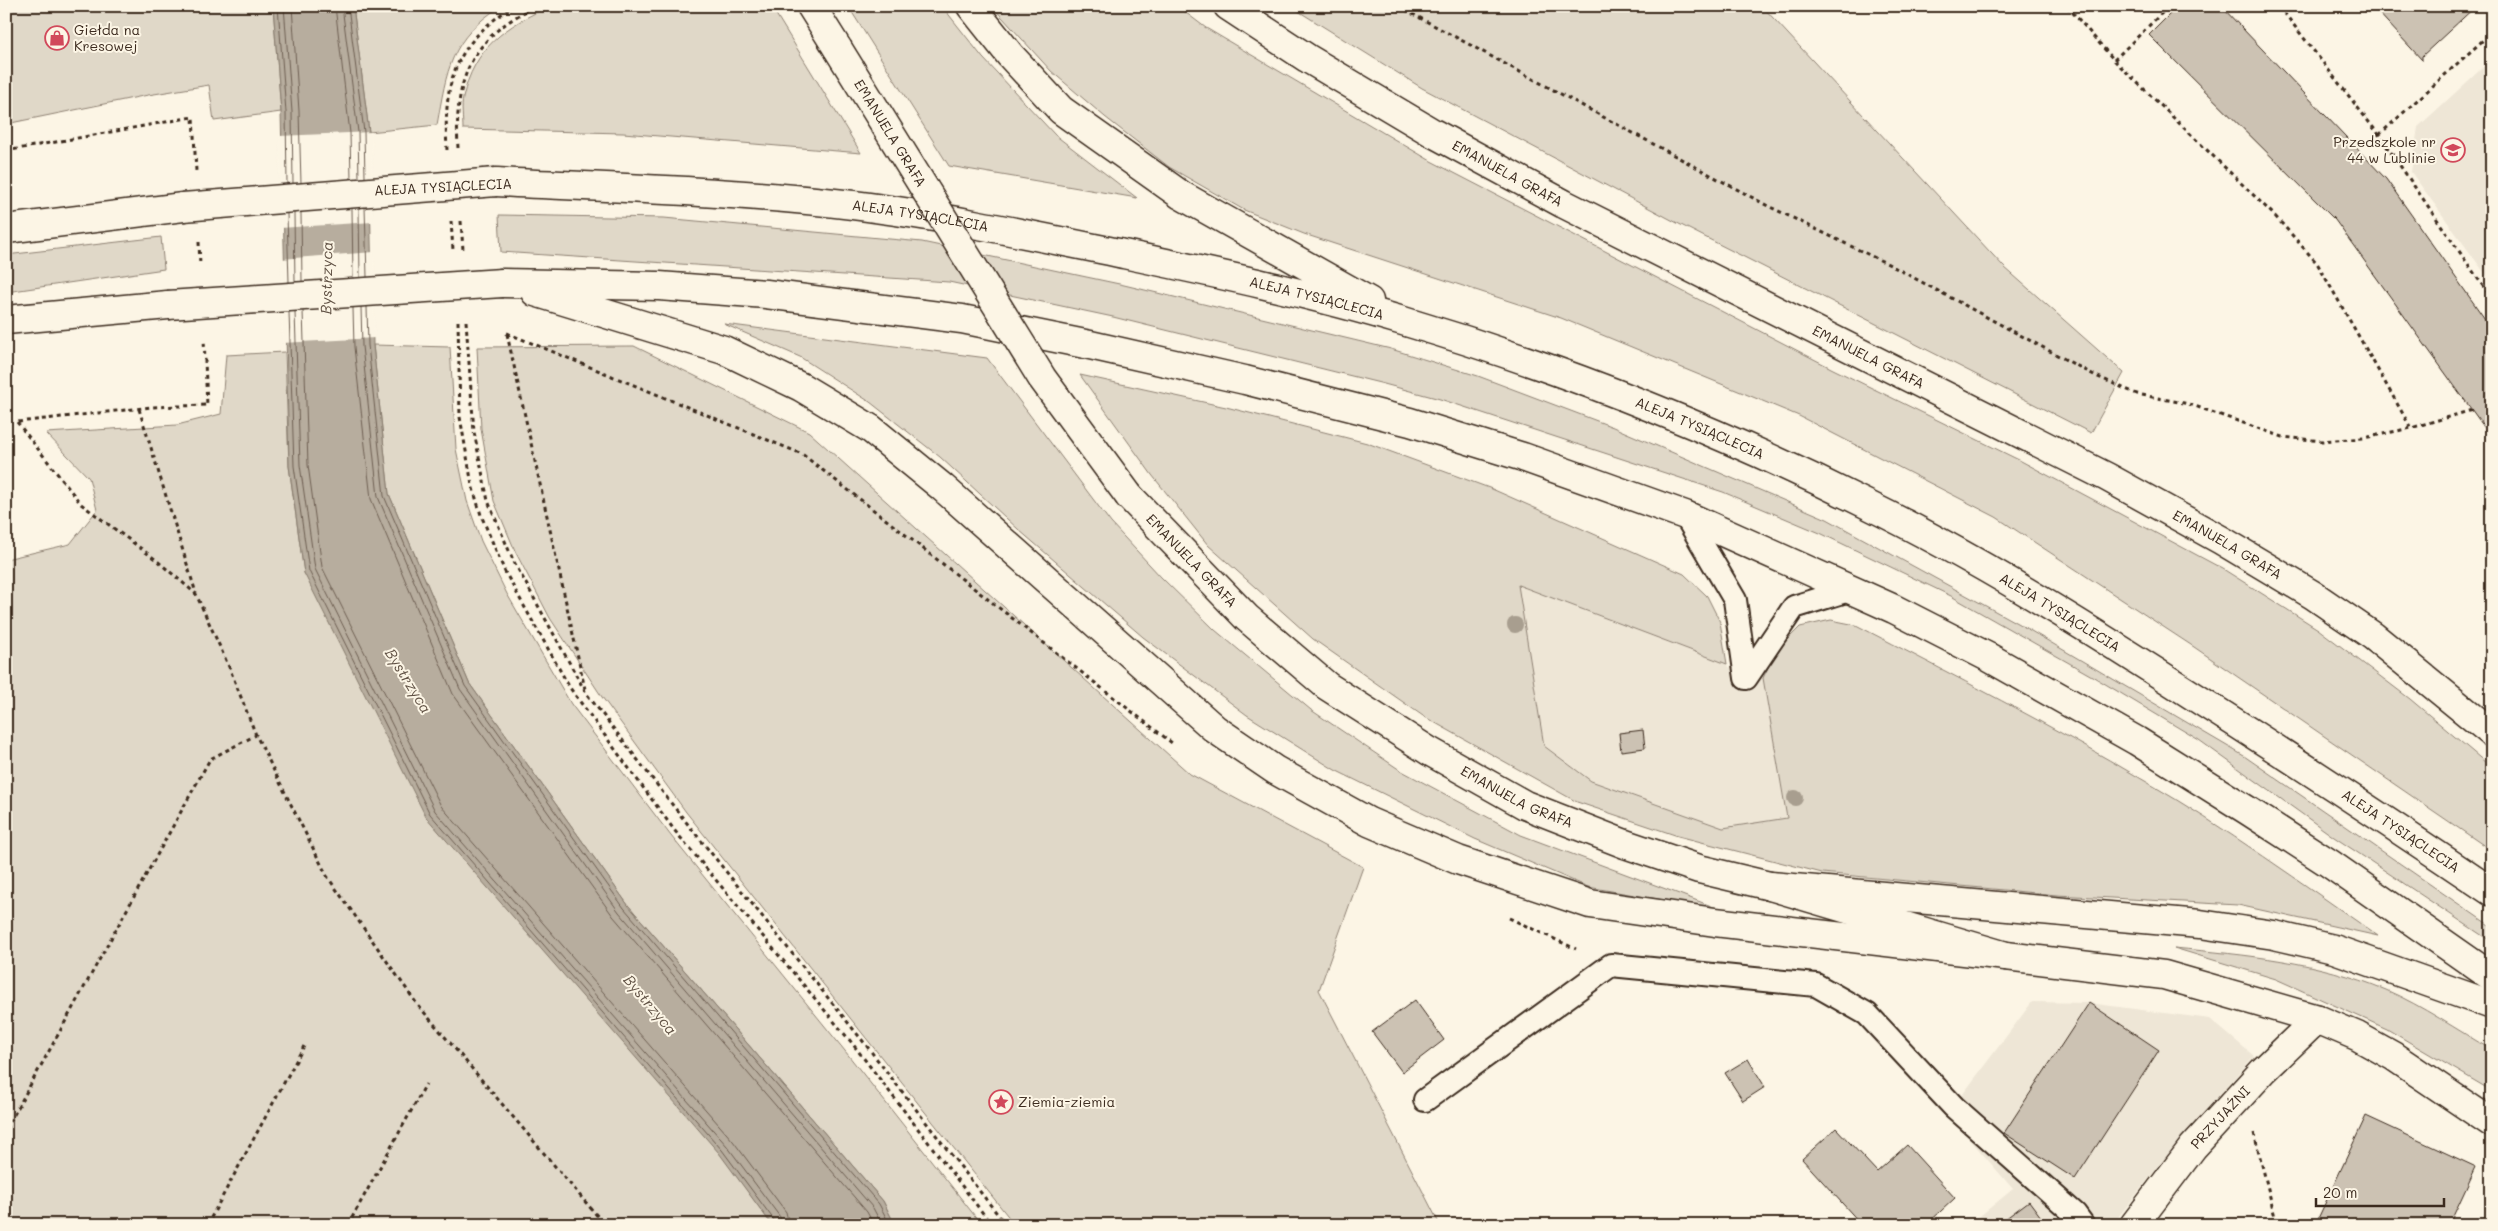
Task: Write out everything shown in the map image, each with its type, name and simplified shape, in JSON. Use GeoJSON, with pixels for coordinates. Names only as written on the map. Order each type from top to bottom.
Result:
{"type":"FeatureCollection","features":[{"type":"Feature","properties":{"kind":"main road","name":"EMANUELA GRAFA"},"geometry":{"type":"LineString","coordinates":[[811,6],[1042,378],[1129,496],[1247,618],[1327,686],[1429,751],[1525,805],[1607,837],[1699,869],[1770,886]]}},
{"type":"Feature","properties":{"kind":"main road"},"geometry":{"type":"LineString","coordinates":[[971,6],[1010,55],[1061,110],[1126,158],[1181,195],[1405,321]]}},
{"type":"Feature","properties":{"kind":"main road","name":"EMANUELA GRAFA"},"geometry":{"type":"LineString","coordinates":[[1228,6],[1307,58],[1433,133],[1564,204],[2107,476],[2221,540],[2313,595],[2372,636],[2492,733]]}},
{"type":"Feature","properties":{"kind":"main road","name":"ALEJA TYSIĄCLECIA"},"geometry":{"type":"LineString","coordinates":[[6,229],[183,206],[496,182],[701,191],[855,205],[1026,234],[1321,298],[1405,321],[1549,369],[1688,422],[1870,505],[2059,610],[2355,798],[2492,892]]}},
{"type":"Feature","properties":{"kind":"main road"},"geometry":{"type":"LineString","coordinates":[[502,282],[724,350],[800,387],[871,429],[942,487],[1215,729],[1275,770],[1369,822],[1458,860],[1590,904],[1715,922],[2164,976],[2317,1019],[2357,1036],[2393,1056],[2492,1123]]}},
{"type":"Feature","properties":{"kind":"main road"},"geometry":{"type":"LineString","coordinates":[[6,320],[168,305],[502,282],[659,286],[766,294],[962,319],[1206,371],[1410,422],[1523,457],[1685,515],[1894,609],[1990,658],[2137,741],[2329,863],[2492,977]]}},
{"type":"Feature","properties":{"kind":"main road"},"geometry":{"type":"LineString","coordinates":[[1770,886],[2006,956]]}},
{"type":"Feature","properties":{"kind":"main road"},"geometry":{"type":"LineString","coordinates":[[1770,886],[2200,924],[2274,934],[2334,949],[2492,1005]]}},
{"type":"Feature","properties":{"kind":"main road","name":"PRZYJAŹNI"},"geometry":{"type":"LineString","coordinates":[[2134,1225],[2193,1147],[2244,1092],[2317,1019]]}},
{"type":"Feature","properties":{"kind":"lane"},"geometry":{"type":"LineString","coordinates":[[1685,515],[1734,600],[1746,678],[1794,606],[1849,590]]}},
{"type":"Feature","properties":{"kind":"lane"},"geometry":{"type":"LineString","coordinates":[[1425,1100],[1611,965],[1816,985],[1867,1014],[1954,1107],[2075,1214],[2083,1225]]}},
{"type":"Feature","properties":{"kind":"path"},"geometry":{"type":"LineString","coordinates":[[447,154],[446,124],[450,87],[459,61],[470,41],[491,21],[513,6]]}},
{"type":"Feature","properties":{"kind":"path"},"geometry":{"type":"LineString","coordinates":[[458,151],[456,122],[459,96],[470,65],[481,46],[501,28],[535,6]]}},
{"type":"Feature","properties":{"kind":"path"},"geometry":{"type":"LineString","coordinates":[[1398,6],[1768,206],[1890,265],[2096,376],[2129,390],[2189,404],[2282,437],[2322,441],[2364,438],[2412,428],[2472,410]]}},
{"type":"Feature","properties":{"kind":"path"},"geometry":{"type":"LineString","coordinates":[[2067,6],[2114,60],[2275,216],[2317,263],[2412,428]]}},
{"type":"Feature","properties":{"kind":"path"},"geometry":{"type":"LineString","coordinates":[[2114,60],[2169,6]]}},
{"type":"Feature","properties":{"kind":"path"},"geometry":{"type":"LineString","coordinates":[[2279,6],[2379,135],[2492,299]]}},
{"type":"Feature","properties":{"kind":"path"},"geometry":{"type":"LineString","coordinates":[[2379,135],[2492,32]]}},
{"type":"Feature","properties":{"kind":"path"},"geometry":{"type":"LineString","coordinates":[[6,151],[193,117],[196,176]]}},
{"type":"Feature","properties":{"kind":"path"},"geometry":{"type":"LineString","coordinates":[[451,214],[454,254]]}},
{"type":"Feature","properties":{"kind":"path"},"geometry":{"type":"LineString","coordinates":[[461,219],[463,258]]}},
{"type":"Feature","properties":{"kind":"path"},"geometry":{"type":"LineString","coordinates":[[199,236],[201,276]]}},
{"type":"Feature","properties":{"kind":"path"},"geometry":{"type":"LineString","coordinates":[[457,313],[460,417],[472,485],[480,514],[505,572],[570,688],[675,831],[852,1043],[992,1225]]}},
{"type":"Feature","properties":{"kind":"path"},"geometry":{"type":"LineString","coordinates":[[466,316],[474,432],[488,501],[517,569],[586,693],[678,812],[868,1047],[1006,1225]]}},
{"type":"Feature","properties":{"kind":"path"},"geometry":{"type":"LineString","coordinates":[[586,693],[507,333],[802,454],[1178,748]]}},
{"type":"Feature","properties":{"kind":"path"},"geometry":{"type":"LineString","coordinates":[[196,594],[155,559],[81,504],[17,422],[140,408],[207,405],[204,336]]}},
{"type":"Feature","properties":{"kind":"path"},"geometry":{"type":"LineString","coordinates":[[140,408],[196,594],[229,667],[256,735],[327,876],[417,1004],[605,1225]]}},
{"type":"Feature","properties":{"kind":"path"},"geometry":{"type":"LineString","coordinates":[[6,1129],[210,759],[256,735]]}},
{"type":"Feature","properties":{"kind":"path"},"geometry":{"type":"LineString","coordinates":[[1505,916],[1611,965]]}},
{"type":"Feature","properties":{"kind":"path"},"geometry":{"type":"LineString","coordinates":[[207,1225],[304,1046]]}},
{"type":"Feature","properties":{"kind":"path"},"geometry":{"type":"LineString","coordinates":[[348,1225],[426,1084]]}},
{"type":"Feature","properties":{"kind":"path"},"geometry":{"type":"LineString","coordinates":[[2244,1092],[2277,1225]]}},
{"type":"Feature","properties":{"kind":"shaded area"},"geometry":{"type":"Polygon","coordinates":[[[6,6],[273,6],[281,112],[214,121],[209,85],[148,95],[6,124],[6,6]]]}},
{"type":"Feature","properties":{"kind":"shaded area"},"geometry":{"type":"Polygon","coordinates":[[[353,6],[501,6],[484,18],[461,43],[448,71],[437,125],[369,132],[353,6]]]}},
{"type":"Feature","properties":{"kind":"shaded area"},"geometry":{"type":"Polygon","coordinates":[[[550,6],[771,6],[861,153],[623,133],[463,129],[463,98],[468,80],[484,52],[506,30],[550,6]]]}},
{"type":"Feature","properties":{"kind":"shaded area"},"geometry":{"type":"Polygon","coordinates":[[[848,6],[942,6],[983,58],[1055,135],[1137,198],[949,166],[848,6]]]}},
{"type":"Feature","properties":{"kind":"shaded area"},"geometry":{"type":"Polygon","coordinates":[[[992,6],[1177,6],[1206,28],[1431,161],[1833,369],[2021,461],[2223,569],[2318,629],[2410,699],[2492,768],[2492,851],[2194,647],[1996,517],[1799,416],[1561,318],[1304,234],[1244,210],[1169,167],[1105,117],[1051,71],[992,6]]]}},
{"type":"Feature","properties":{"kind":"shaded area"},"geometry":{"type":"Polygon","coordinates":[[[1290,6],[1762,6],[2004,267],[2124,373],[2091,433],[1683,226],[1422,88],[1290,6]]]}},
{"type":"Feature","properties":{"kind":"shaded area","name":"Przedszkole nr 44 w Lublinie"},"geometry":{"type":"Polygon","coordinates":[[[2492,59],[2492,283],[2411,172],[2418,127],[2492,59]]]}},
{"type":"Feature","properties":{"kind":"shaded area"},"geometry":{"type":"Polygon","coordinates":[[[499,215],[664,218],[922,242],[1124,285],[1391,349],[1478,376],[1613,427],[1827,519],[2026,628],[2244,756],[2492,927],[2492,942],[2334,837],[2199,740],[2092,676],[1951,596],[1820,533],[1723,492],[1440,399],[1113,317],[949,282],[501,252],[499,215]]]}},
{"type":"Feature","properties":{"kind":"shaded area"},"geometry":{"type":"Polygon","coordinates":[[[161,237],[164,269],[6,292],[6,255],[161,237]]]}},
{"type":"Feature","properties":{"kind":"shaded area"},"geometry":{"type":"Polygon","coordinates":[[[724,324],[987,358],[1111,523],[1161,577],[1215,630],[1311,710],[1400,770],[1521,835],[1722,910],[1588,887],[1475,839],[1335,770],[1247,715],[1143,637],[1019,530],[940,457],[870,402],[800,357],[724,324]]]}},
{"type":"Feature","properties":{"kind":"shaded area"},"geometry":{"type":"Polygon","coordinates":[[[373,345],[450,347],[456,449],[467,501],[481,541],[507,594],[571,704],[671,836],[845,1051],[982,1225],[895,1225],[883,1201],[628,905],[469,683],[389,494],[373,345]]]}},
{"type":"Feature","properties":{"kind":"shaded area"},"geometry":{"type":"Polygon","coordinates":[[[634,346],[809,432],[1190,774],[1363,867],[1319,990],[1440,1225],[1015,1225],[686,812],[602,697],[550,618],[516,553],[494,501],[481,429],[477,347],[634,346]]]}},
{"type":"Feature","properties":{"kind":"shaded area"},"geometry":{"type":"Polygon","coordinates":[[[285,352],[289,466],[304,573],[772,1225],[6,1225],[6,559],[70,544],[97,510],[89,478],[46,433],[177,425],[221,414],[226,355],[285,352]]]}},
{"type":"Feature","properties":{"kind":"shaded area"},"geometry":{"type":"Polygon","coordinates":[[[1080,375],[1226,407],[1367,443],[1492,489],[1684,574],[1707,596],[1720,622],[1727,664],[1518,585],[1544,746],[1591,781],[1723,828],[1787,818],[1763,678],[1776,651],[1800,627],[1831,620],[1856,625],[2110,760],[2234,837],[2378,936],[2238,905],[2057,895],[1822,873],[1678,836],[1577,802],[1423,716],[1313,639],[1208,545],[1152,475],[1080,375]]]}},
{"type":"Feature","properties":{"kind":"shaded area"},"geometry":{"type":"Polygon","coordinates":[[[1518,585],[1727,664],[1739,679],[1763,678],[1787,818],[1723,828],[1591,781],[1544,746],[1518,585]]]}},
{"type":"Feature","properties":{"kind":"shaded area"},"geometry":{"type":"Polygon","coordinates":[[[2174,948],[2228,953],[2308,966],[2360,980],[2400,996],[2492,1050],[2492,1091],[2387,1029],[2276,979],[2174,948]]]}},
{"type":"Feature","properties":{"kind":"shaded area"},"geometry":{"type":"Polygon","coordinates":[[[2032,1002],[2089,1003],[2210,1019],[2254,1056],[2180,1139],[2112,1225],[1969,1225],[2013,1189],[1948,1114],[2032,1002]]]}},
{"type":"Feature","properties":{"kind":"water","name":"Bystrzyca"},"geometry":{"type":"Polygon","coordinates":[[[273,6],[353,6],[369,132],[373,345],[389,494],[469,683],[628,905],[883,1201],[895,1225],[772,1225],[719,1153],[426,817],[304,573],[289,466],[281,112],[273,6]]]}},
{"type":"Feature","properties":{"kind":"pier"},"geometry":{"type":"Polygon","coordinates":[[[372,132],[373,222],[280,228],[279,136],[372,132]]]}},
{"type":"Feature","properties":{"kind":"pier"},"geometry":{"type":"Polygon","coordinates":[[[374,252],[375,338],[282,343],[281,259],[374,252]]]}},
{"type":"Feature","properties":{"kind":"building"},"geometry":{"type":"Polygon","coordinates":[[[2178,6],[2221,6],[2386,179],[2492,329],[2492,438],[2335,220],[2149,35],[2178,6]]]}},
{"type":"Feature","properties":{"kind":"building"},"geometry":{"type":"Polygon","coordinates":[[[2387,6],[2476,6],[2422,56],[2422,60],[2377,11],[2381,11],[2387,6]]]}},
{"type":"Feature","properties":{"kind":"building"},"geometry":{"type":"Polygon","coordinates":[[[1643,730],[1645,748],[1621,751],[1619,733],[1643,730]]]}},
{"type":"Feature","properties":{"kind":"building"},"geometry":{"type":"Polygon","coordinates":[[[1415,1000],[1444,1040],[1402,1072],[1372,1032],[1415,1000]]]}},
{"type":"Feature","properties":{"kind":"building"},"geometry":{"type":"Polygon","coordinates":[[[2089,1003],[2159,1050],[2075,1179],[2004,1133],[2089,1003]]]}},
{"type":"Feature","properties":{"kind":"building"},"geometry":{"type":"Polygon","coordinates":[[[1748,1059],[1765,1087],[1743,1101],[1725,1073],[1748,1059]]]}},
{"type":"Feature","properties":{"kind":"building"},"geometry":{"type":"Polygon","coordinates":[[[2366,1116],[2476,1167],[2449,1225],[2315,1225],[2366,1116]]]}},
{"type":"Feature","properties":{"kind":"building"},"geometry":{"type":"Polygon","coordinates":[[[1836,1128],[1877,1172],[1907,1145],[1955,1198],[1926,1225],[1862,1225],[1802,1159],[1836,1128]]]}},
{"type":"Feature","properties":{"kind":"building"},"geometry":{"type":"Polygon","coordinates":[[[2029,1201],[2047,1225],[1997,1225],[2029,1201]]]}},
{"type":"Feature","properties":{"kind":"place","name":"Giełda na Kresowej"},"geometry":{"type":"Point","coordinates":[57,38]}},
{"type":"Feature","properties":{"kind":"place","name":"Przedszkole nr 44 w Lublinie"},"geometry":{"type":"Point","coordinates":[2453,150]}},
{"type":"Feature","properties":{"kind":"place","name":"Ziemia-ziemia"},"geometry":{"type":"Point","coordinates":[1001,1102]}}]}
